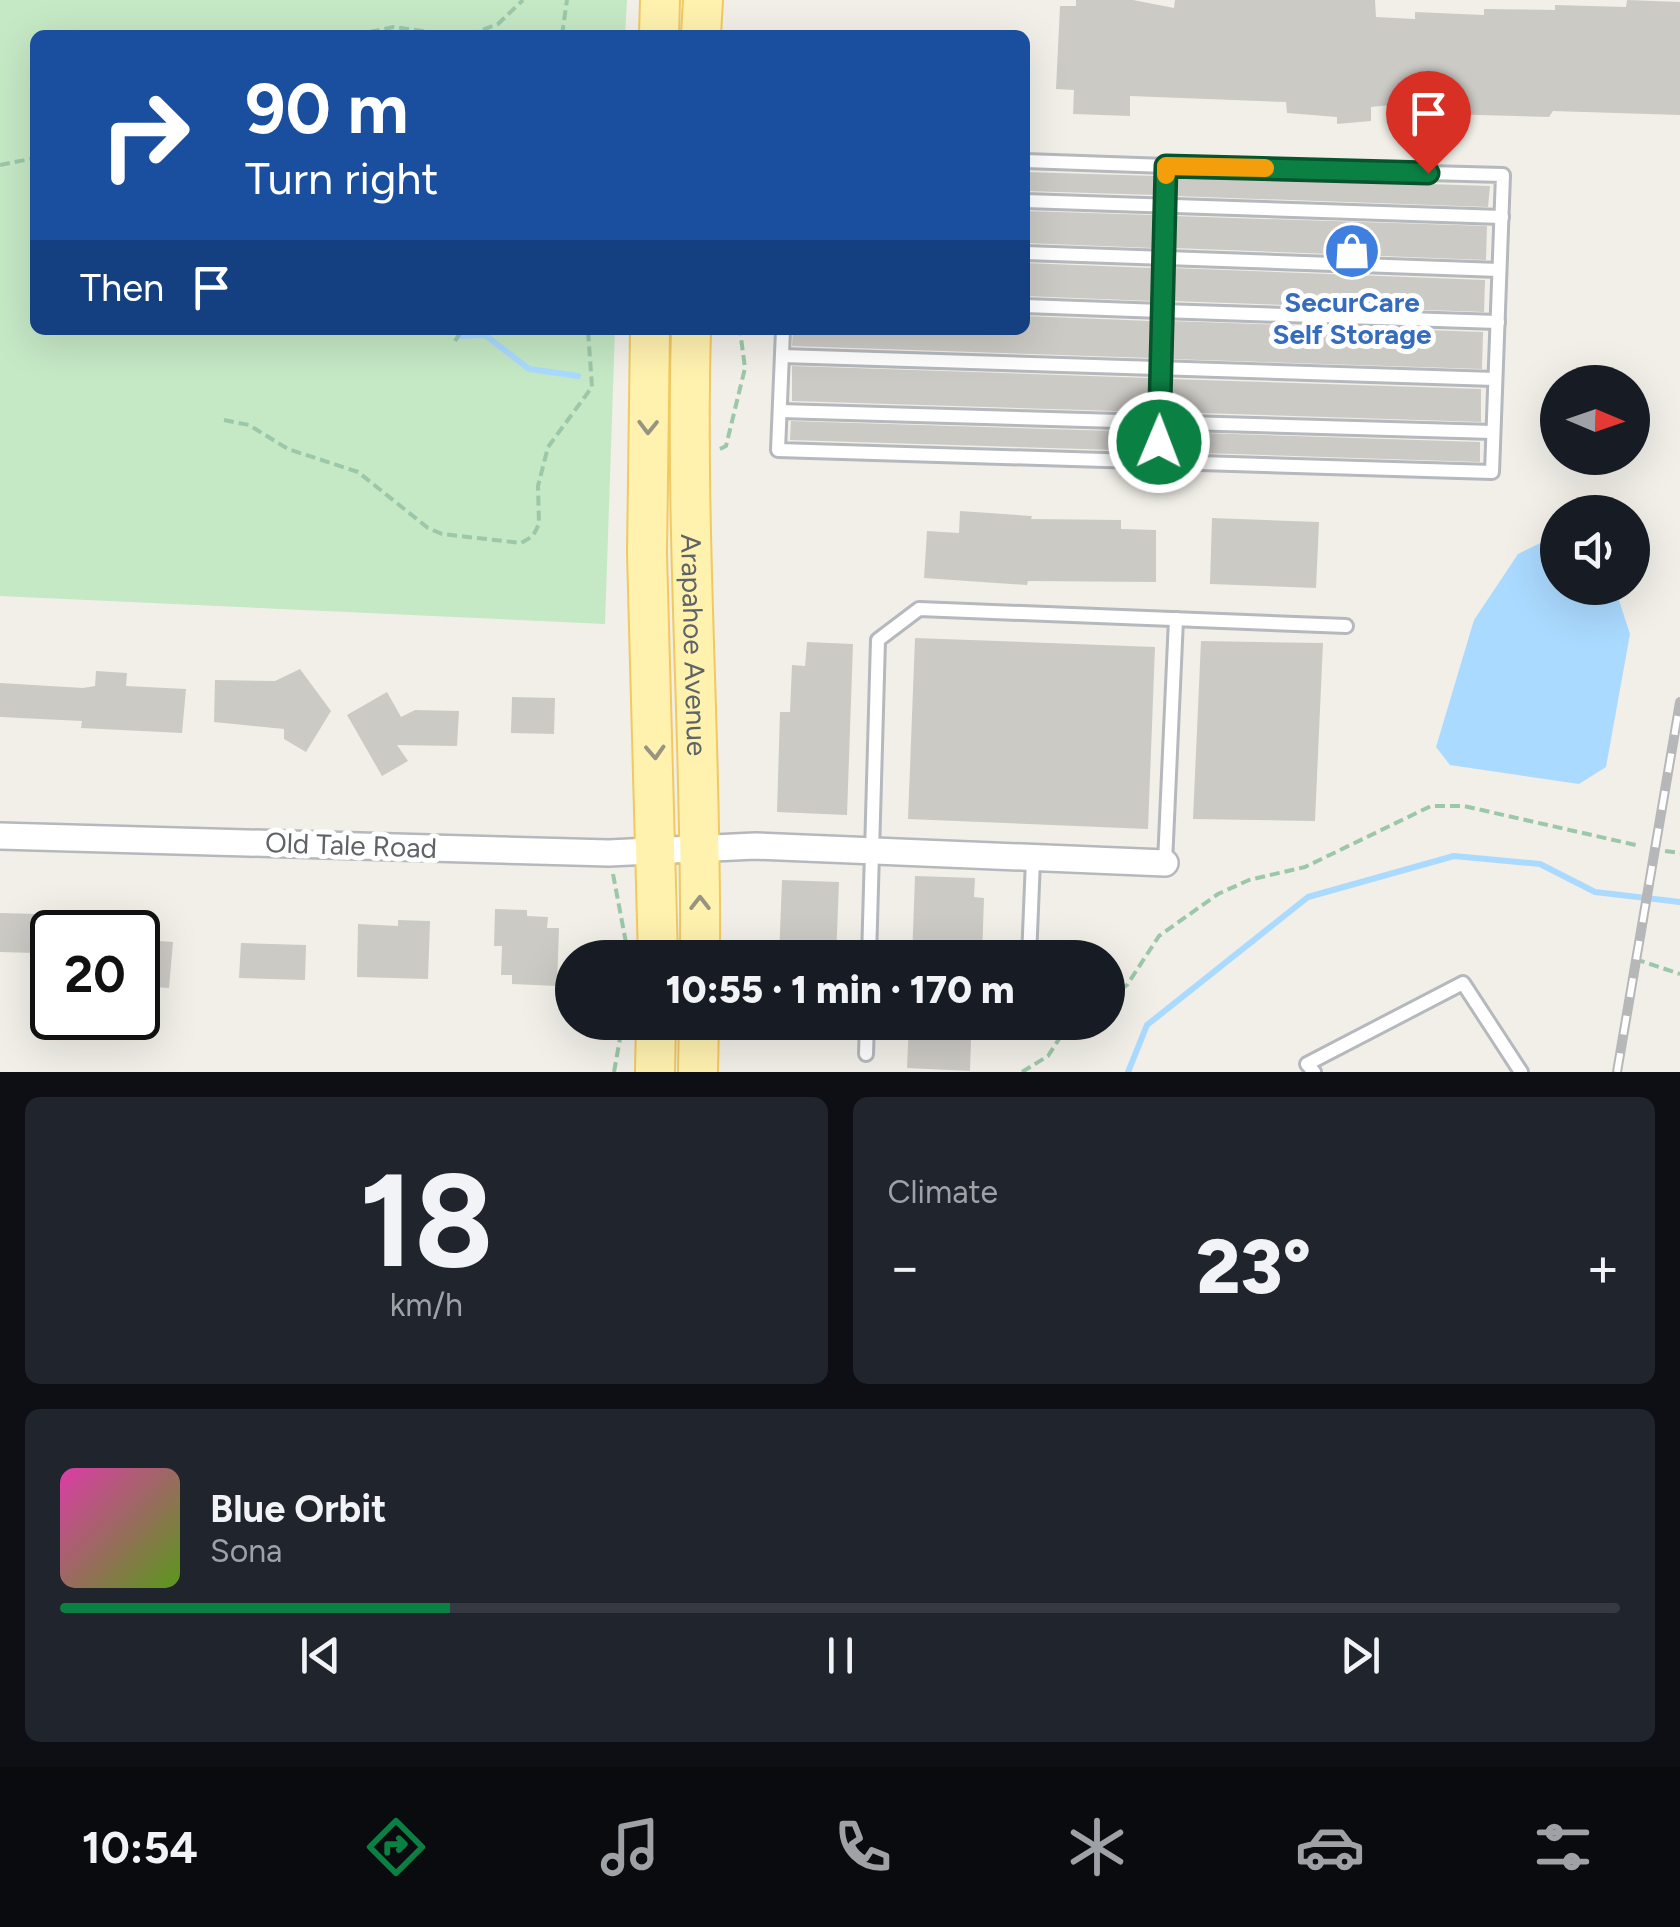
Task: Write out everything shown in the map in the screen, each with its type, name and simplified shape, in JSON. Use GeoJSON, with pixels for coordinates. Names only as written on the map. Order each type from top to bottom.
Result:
{"type":"FeatureCollection","features":[{"type":"Feature","properties":{"kind":"main road"},"geometry":{"type":"LineString","coordinates":[[659,30],[660,0]]}},
{"type":"Feature","properties":{"kind":"main road"},"geometry":{"type":"LineString","coordinates":[[701,30],[702,0]]}},
{"type":"Feature","properties":{"kind":"main road","name":"Arapahoe Avenue"},"geometry":{"type":"LineString","coordinates":[[650,335],[647,537],[659,850],[658,940]]}},
{"type":"Feature","properties":{"kind":"main road","name":"Arapahoe Avenue"},"geometry":{"type":"LineString","coordinates":[[691,335],[689,550],[701,848],[700,940]]}},
{"type":"Feature","properties":{"kind":"main road"},"geometry":{"type":"LineString","coordinates":[[655,1072],[656,1040]]}},
{"type":"Feature","properties":{"kind":"main road"},"geometry":{"type":"LineString","coordinates":[[698,1072],[699,1040]]}},
{"type":"Feature","properties":{"kind":"street","name":"Old Tale Road"},"geometry":{"type":"LineString","coordinates":[[0,836],[610,854],[755,846],[1164,864]]}},
{"type":"Feature","properties":{"kind":"lane"},"geometry":{"type":"LineString","coordinates":[[783,335],[778,450],[1492,472],[1504,175],[1030,161]]}},
{"type":"Feature","properties":{"kind":"lane"},"geometry":{"type":"LineString","coordinates":[[1159,462],[1166,166]]}},
{"type":"Feature","properties":{"kind":"lane"},"geometry":{"type":"LineString","coordinates":[[1030,201],[1502,217]]}},
{"type":"Feature","properties":{"kind":"lane"},"geometry":{"type":"LineString","coordinates":[[1030,253],[1500,270]]}},
{"type":"Feature","properties":{"kind":"lane"},"geometry":{"type":"LineString","coordinates":[[1030,306],[1498,322]]}},
{"type":"Feature","properties":{"kind":"lane"},"geometry":{"type":"LineString","coordinates":[[782,356],[1495,379]]}},
{"type":"Feature","properties":{"kind":"lane"},"geometry":{"type":"LineString","coordinates":[[780,411],[1493,432]]}},
{"type":"Feature","properties":{"kind":"lane"},"geometry":{"type":"LineString","coordinates":[[870,940],[878,640],[890,627],[919,609],[1346,626]]}},
{"type":"Feature","properties":{"kind":"lane"},"geometry":{"type":"LineString","coordinates":[[1164,864],[1176,619]]}},
{"type":"Feature","properties":{"kind":"lane"},"geometry":{"type":"LineString","coordinates":[[1030,940],[1034,860]]}},
{"type":"Feature","properties":{"kind":"lane"},"geometry":{"type":"LineString","coordinates":[[1314,1072],[1307,1064],[1464,983],[1521,1072]]}},
{"type":"Feature","properties":{"kind":"lane"},"geometry":{"type":"LineString","coordinates":[[866,1040],[866,1054]]}},
{"type":"Feature","properties":{"kind":"path"},"geometry":{"type":"LineString","coordinates":[[482,30],[498,24],[524,0]]}},
{"type":"Feature","properties":{"kind":"path"},"geometry":{"type":"LineString","coordinates":[[563,30],[567,0]]}},
{"type":"Feature","properties":{"kind":"path"},"geometry":{"type":"LineString","coordinates":[[383,30],[410,30]]}},
{"type":"Feature","properties":{"kind":"path"},"geometry":{"type":"LineString","coordinates":[[0,165],[30,159]]}},
{"type":"Feature","properties":{"kind":"path"},"geometry":{"type":"LineString","coordinates":[[455,341],[459,335]]}},
{"type":"Feature","properties":{"kind":"path"},"geometry":{"type":"LineString","coordinates":[[224,420],[249,426],[288,449],[358,472],[428,528],[521,543],[533,536],[539,524],[538,486],[548,447],[592,386],[588,335]]}},
{"type":"Feature","properties":{"kind":"path"},"geometry":{"type":"LineString","coordinates":[[722,448],[746,368],[741,335]]}},
{"type":"Feature","properties":{"kind":"path"},"geometry":{"type":"LineString","coordinates":[[1125,987],[1159,936],[1218,894],[1249,880],[1305,867],[1430,806],[1464,806],[1640,846]]}},
{"type":"Feature","properties":{"kind":"path"},"geometry":{"type":"LineString","coordinates":[[1665,851],[1680,853]]}},
{"type":"Feature","properties":{"kind":"path"},"geometry":{"type":"LineString","coordinates":[[610,854],[624,940]]}},
{"type":"Feature","properties":{"kind":"path"},"geometry":{"type":"LineString","coordinates":[[1634,958],[1680,974]]}},
{"type":"Feature","properties":{"kind":"path"},"geometry":{"type":"LineString","coordinates":[[614,1072],[620,1040]]}},
{"type":"Feature","properties":{"kind":"path"},"geometry":{"type":"LineString","coordinates":[[1022,1072],[1048,1056],[1058,1040]]}},
{"type":"Feature","properties":{"kind":"green space"},"geometry":{"type":"Polygon","coordinates":[[[0,0],[627,0],[625,30],[30,30],[30,335],[615,335],[605,624],[0,596],[0,0]]]}},
{"type":"Feature","properties":{"kind":"water"},"geometry":{"type":"Polygon","coordinates":[[[1540,543],[1540,605],[1621,605],[1630,634],[1606,767],[1579,784],[1450,765],[1436,747],[1474,620],[1518,554],[1540,543]]]}},
{"type":"Feature","properties":{"kind":"building"},"geometry":{"type":"Polygon","coordinates":[[[1076,0],[1133,0],[1174,8],[1175,0],[1375,0],[1376,17],[1415,19],[1415,12],[1484,15],[1484,9],[1626,7],[1627,0],[1680,2],[1680,115],[1553,111],[1549,117],[1411,112],[1411,103],[1371,107],[1371,121],[1337,124],[1337,117],[1287,113],[1286,102],[1130,96],[1130,116],[1073,114],[1074,90],[1056,89],[1060,6],[1076,6],[1076,0]]]}},
{"type":"Feature","properties":{"kind":"building"},"geometry":{"type":"Polygon","coordinates":[[[1030,172],[1156,176],[1155,195],[1030,191],[1030,172]]]}},
{"type":"Feature","properties":{"kind":"building"},"geometry":{"type":"Polygon","coordinates":[[[1176,177],[1490,186],[1488,207],[1175,196],[1176,177]]]}},
{"type":"Feature","properties":{"kind":"building"},"geometry":{"type":"Polygon","coordinates":[[[1030,211],[1154,215],[1153,248],[1030,243],[1030,211]]]}},
{"type":"Feature","properties":{"kind":"building"},"geometry":{"type":"Polygon","coordinates":[[[1174,216],[1487,226],[1486,260],[1173,248],[1174,216]]]}},
{"type":"Feature","properties":{"kind":"building"},"geometry":{"type":"Polygon","coordinates":[[[1030,263],[1152,268],[1151,301],[1030,296],[1030,263]]]}},
{"type":"Feature","properties":{"kind":"building"},"geometry":{"type":"Polygon","coordinates":[[[1172,268],[1485,280],[1484,312],[1171,301],[1172,268]]]}},
{"type":"Feature","properties":{"kind":"building"},"geometry":{"type":"Polygon","coordinates":[[[1030,316],[1151,321],[1150,358],[792,346],[793,335],[1030,335],[1030,316]]]}},
{"type":"Feature","properties":{"kind":"building"},"geometry":{"type":"Polygon","coordinates":[[[1171,321],[1483,332],[1482,369],[1170,359],[1171,321]]]}},
{"type":"Feature","properties":{"kind":"building"},"geometry":{"type":"Polygon","coordinates":[[[792,366],[1150,378],[1150,412],[792,401],[792,366]]]}},
{"type":"Feature","properties":{"kind":"building"},"geometry":{"type":"Polygon","coordinates":[[[1170,379],[1481,389],[1481,422],[1170,412],[1170,379]]]}},
{"type":"Feature","properties":{"kind":"building"},"geometry":{"type":"Polygon","coordinates":[[[791,421],[1149,432],[1149,451],[790,440],[791,421]]]}},
{"type":"Feature","properties":{"kind":"building"},"geometry":{"type":"Polygon","coordinates":[[[1169,432],[1480,442],[1480,462],[1169,452],[1169,432]]]}},
{"type":"Feature","properties":{"kind":"building"},"geometry":{"type":"Polygon","coordinates":[[[960,511],[1032,516],[1031,519],[1121,520],[1121,529],[1156,530],[1156,582],[1028,581],[1027,585],[924,578],[927,531],[959,533],[960,511]]]}},
{"type":"Feature","properties":{"kind":"building"},"geometry":{"type":"Polygon","coordinates":[[[1212,518],[1319,522],[1316,588],[1210,584],[1212,518]]]}},
{"type":"Feature","properties":{"kind":"building"},"geometry":{"type":"Polygon","coordinates":[[[915,638],[1155,647],[1148,829],[908,819],[915,638]]]}},
{"type":"Feature","properties":{"kind":"building"},"geometry":{"type":"Polygon","coordinates":[[[1201,641],[1323,643],[1315,821],[1193,819],[1201,641]]]}},
{"type":"Feature","properties":{"kind":"building"},"geometry":{"type":"Polygon","coordinates":[[[807,642],[853,644],[847,815],[777,812],[780,712],[790,712],[792,665],[805,666],[807,642]]]}},
{"type":"Feature","properties":{"kind":"building"},"geometry":{"type":"Polygon","coordinates":[[[300,669],[331,711],[306,752],[284,739],[284,729],[214,722],[215,680],[275,681],[300,669]]]}},
{"type":"Feature","properties":{"kind":"building"},"geometry":{"type":"Polygon","coordinates":[[[96,671],[127,673],[126,686],[186,689],[182,733],[81,728],[82,721],[0,717],[0,683],[83,688],[95,686],[96,671]]]}},
{"type":"Feature","properties":{"kind":"building"},"geometry":{"type":"Polygon","coordinates":[[[387,692],[401,717],[415,710],[459,711],[457,746],[397,745],[408,761],[382,776],[347,715],[387,692]]]}},
{"type":"Feature","properties":{"kind":"building"},"geometry":{"type":"Polygon","coordinates":[[[512,697],[555,698],[554,734],[511,733],[512,697]]]}},
{"type":"Feature","properties":{"kind":"building"},"geometry":{"type":"Polygon","coordinates":[[[915,876],[975,878],[974,897],[984,898],[983,940],[913,940],[915,876]]]}},
{"type":"Feature","properties":{"kind":"building"},"geometry":{"type":"Polygon","coordinates":[[[782,880],[839,882],[837,940],[780,940],[782,880]]]}},
{"type":"Feature","properties":{"kind":"building"},"geometry":{"type":"Polygon","coordinates":[[[495,909],[527,910],[527,916],[548,917],[547,928],[559,928],[559,940],[555,940],[555,986],[512,984],[512,975],[501,975],[502,946],[494,946],[495,909]]]}},
{"type":"Feature","properties":{"kind":"building"},"geometry":{"type":"Polygon","coordinates":[[[0,913],[30,914],[30,953],[0,952],[0,913]]]}},
{"type":"Feature","properties":{"kind":"building"},"geometry":{"type":"Polygon","coordinates":[[[398,920],[430,921],[428,979],[357,977],[358,924],[398,926],[398,920]]]}},
{"type":"Feature","properties":{"kind":"building"},"geometry":{"type":"Polygon","coordinates":[[[160,941],[173,942],[169,988],[160,987],[160,941]]]}},
{"type":"Feature","properties":{"kind":"building"},"geometry":{"type":"Polygon","coordinates":[[[241,943],[306,945],[305,980],[239,978],[241,943]]]}},
{"type":"Feature","properties":{"kind":"building"},"geometry":{"type":"Polygon","coordinates":[[[908,1040],[971,1040],[970,1071],[907,1068],[908,1040]]]}},
{"type":"Feature","properties":{"kind":"waterway"},"geometry":{"type":"LineString","coordinates":[[459,336],[485,335],[529,369],[578,376]]}},
{"type":"Feature","properties":{"kind":"waterway"},"geometry":{"type":"LineString","coordinates":[[1128,1072],[1147,1025],[1308,897],[1454,856],[1540,864],[1595,892],[1680,902]]}},
{"type":"Feature","properties":{"kind":"railway"},"geometry":{"type":"LineString","coordinates":[[1617,1072],[1680,702]]}},
{"type":"Feature","properties":{"kind":"slow traffic"},"geometry":{"type":"LineString","coordinates":[[1166,175],[1166,166],[1265,168]]}},
{"type":"Feature","properties":{"kind":"place","name":"SecurCare Self Storage"},"geometry":{"type":"Point","coordinates":[1352,251]}},
{"type":"Feature","properties":{"kind":"route"},"geometry":{"type":"LineString","coordinates":[[1159,442],[1166,166],[1428,173]]}}]}
